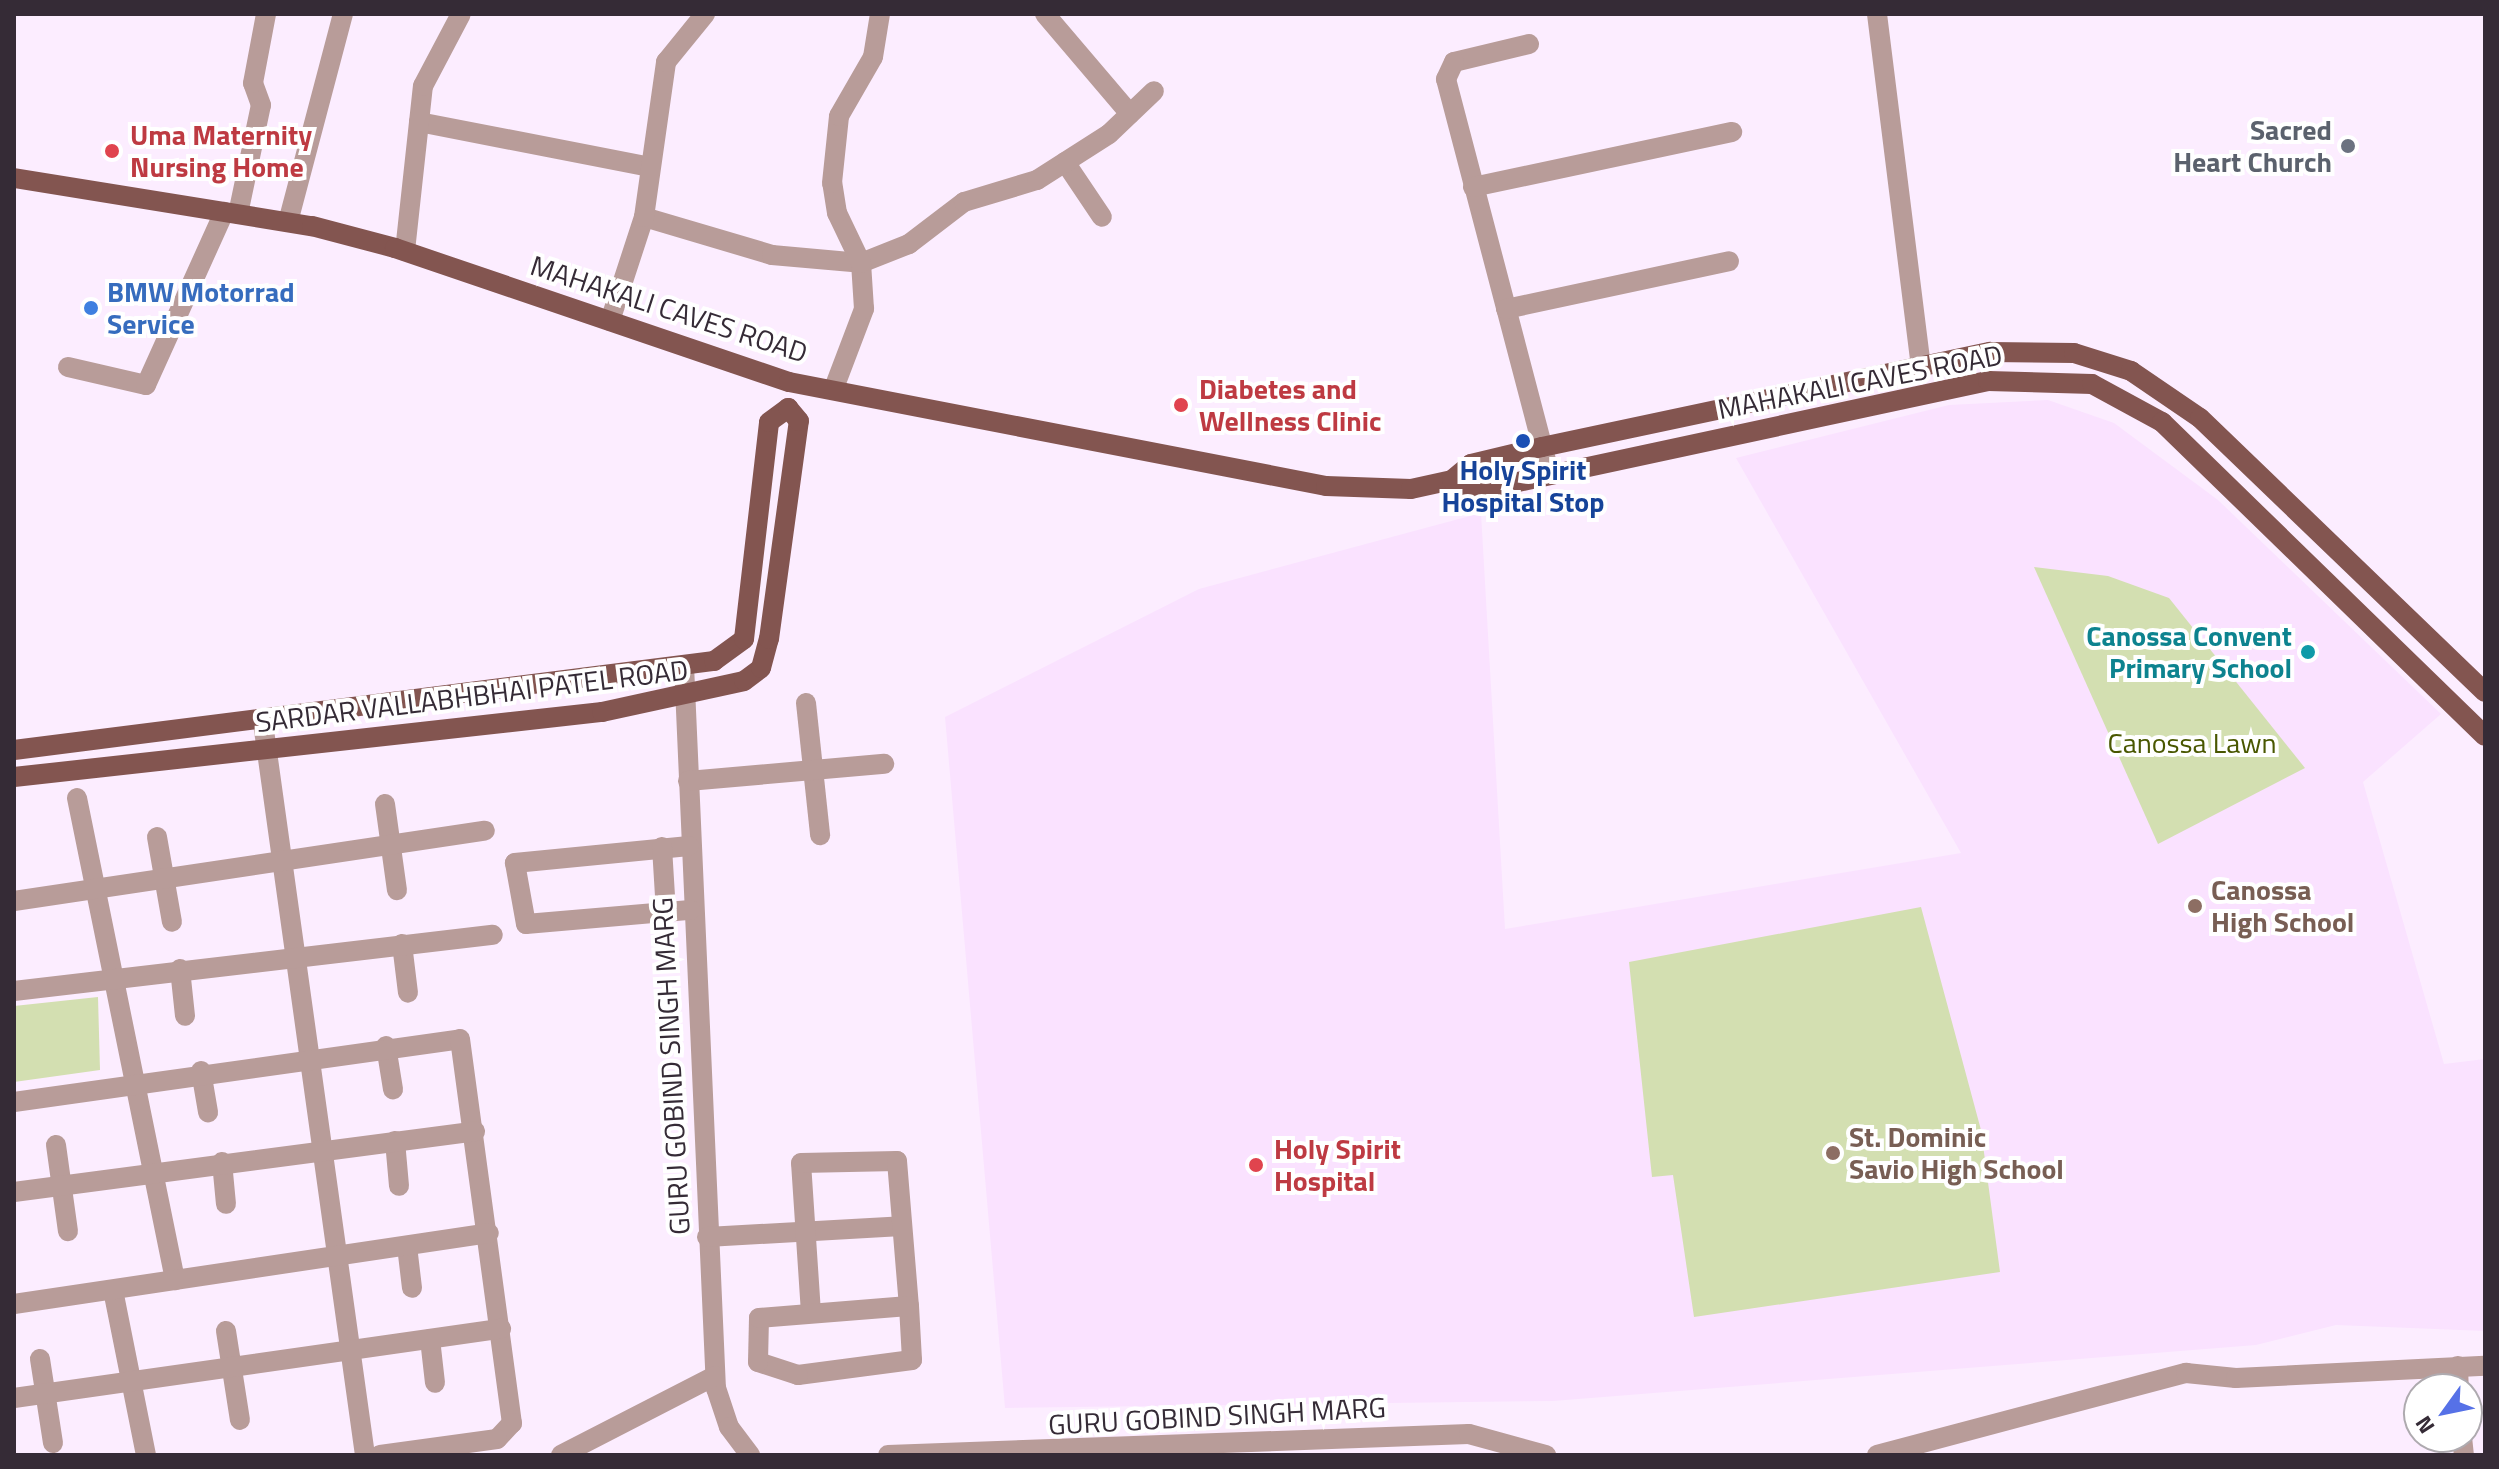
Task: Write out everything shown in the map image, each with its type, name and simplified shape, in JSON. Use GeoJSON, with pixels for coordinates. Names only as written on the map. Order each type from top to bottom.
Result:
{"type":"FeatureCollection","features":[{"type":"Feature","properties":{"kind":"main road","name":"MAHAKALI CAVES ROAD"},"geometry":{"type":"LineString","coordinates":[[14,178],[288,222],[405,251],[789,382],[834,388],[1326,486],[1411,489],[1452,480],[1471,464],[1542,447],[1990,352],[2074,353],[2131,371],[2200,418],[2485,692]]}},
{"type":"Feature","properties":{"kind":"main road","name":"MAHAKALI CAVES ROAD"},"geometry":{"type":"LineString","coordinates":[[1452,480],[1476,491],[1988,381],[2092,384],[2162,422],[2485,736]]}},
{"type":"Feature","properties":{"kind":"main road"},"geometry":{"type":"LineString","coordinates":[[788,408],[789,382]]}},
{"type":"Feature","properties":{"kind":"main road","name":"SARDAR VALLABHBHAI PATEL ROAD"},"geometry":{"type":"LineString","coordinates":[[14,750],[263,723],[714,661],[744,639],[769,422],[788,408],[799,421],[761,668],[724,689],[686,697],[268,751],[14,777]]}},
{"type":"Feature","properties":{"kind":"street"},"geometry":{"type":"LineString","coordinates":[[68,367],[146,385],[231,213],[261,105],[253,83],[266,14]]}},
{"type":"Feature","properties":{"kind":"street"},"geometry":{"type":"LineString","coordinates":[[288,222],[343,14]]}},
{"type":"Feature","properties":{"kind":"street"},"geometry":{"type":"LineString","coordinates":[[405,251],[423,86],[461,14]]}},
{"type":"Feature","properties":{"kind":"street"},"geometry":{"type":"LineString","coordinates":[[610,321],[644,217],[646,166],[666,62],[705,14]]}},
{"type":"Feature","properties":{"kind":"street"},"geometry":{"type":"LineString","coordinates":[[834,388],[864,309],[861,263],[837,213],[832,183],[839,116],[873,57],[880,14]]}},
{"type":"Feature","properties":{"kind":"street"},"geometry":{"type":"LineString","coordinates":[[1045,14],[1130,114]]}},
{"type":"Feature","properties":{"kind":"street"},"geometry":{"type":"LineString","coordinates":[[1877,14],[1921,367]]}},
{"type":"Feature","properties":{"kind":"street"},"geometry":{"type":"LineString","coordinates":[[1529,44],[1446,69],[1473,187],[1550,475]]}},
{"type":"Feature","properties":{"kind":"street"},"geometry":{"type":"LineString","coordinates":[[644,217],[772,255],[861,263],[909,244],[964,202],[1037,180],[1130,114],[1154,91]]}},
{"type":"Feature","properties":{"kind":"street"},"geometry":{"type":"LineString","coordinates":[[419,122],[646,166]]}},
{"type":"Feature","properties":{"kind":"street"},"geometry":{"type":"LineString","coordinates":[[1473,187],[1732,132]]}},
{"type":"Feature","properties":{"kind":"street"},"geometry":{"type":"LineString","coordinates":[[1065,162],[1102,217]]}},
{"type":"Feature","properties":{"kind":"street"},"geometry":{"type":"LineString","coordinates":[[1506,309],[1729,261]]}},
{"type":"Feature","properties":{"kind":"street","name":"GURU GOBIND SINGH MARG"},"geometry":{"type":"LineString","coordinates":[[684,665],[690,910],[715,1376],[729,1427],[750,1455]]}},
{"type":"Feature","properties":{"kind":"street"},"geometry":{"type":"LineString","coordinates":[[806,703],[820,835]]}},
{"type":"Feature","properties":{"kind":"street"},"geometry":{"type":"LineString","coordinates":[[263,723],[299,955],[365,1455]]}},
{"type":"Feature","properties":{"kind":"street"},"geometry":{"type":"LineString","coordinates":[[688,781],[884,764]]}},
{"type":"Feature","properties":{"kind":"street"},"geometry":{"type":"LineString","coordinates":[[77,798],[99,887],[175,1280]]}},
{"type":"Feature","properties":{"kind":"street"},"geometry":{"type":"LineString","coordinates":[[385,804],[397,890]]}},
{"type":"Feature","properties":{"kind":"street"},"geometry":{"type":"LineString","coordinates":[[14,901],[285,857],[485,831]]}},
{"type":"Feature","properties":{"kind":"street"},"geometry":{"type":"LineString","coordinates":[[157,837],[172,922]]}},
{"type":"Feature","properties":{"kind":"street"},"geometry":{"type":"LineString","coordinates":[[689,846],[515,863],[526,924],[690,910]]}},
{"type":"Feature","properties":{"kind":"street"},"geometry":{"type":"LineString","coordinates":[[662,847],[666,912]]}},
{"type":"Feature","properties":{"kind":"street"},"geometry":{"type":"LineString","coordinates":[[14,991],[299,955],[493,935]]}},
{"type":"Feature","properties":{"kind":"street"},"geometry":{"type":"LineString","coordinates":[[402,944],[408,993]]}},
{"type":"Feature","properties":{"kind":"street"},"geometry":{"type":"LineString","coordinates":[[180,969],[185,1016]]}},
{"type":"Feature","properties":{"kind":"street"},"geometry":{"type":"LineString","coordinates":[[14,1102],[136,1080],[460,1039],[489,1233],[512,1423],[507,1433],[380,1455]]}},
{"type":"Feature","properties":{"kind":"street"},"geometry":{"type":"LineString","coordinates":[[386,1046],[393,1089]]}},
{"type":"Feature","properties":{"kind":"street"},"geometry":{"type":"LineString","coordinates":[[201,1071],[208,1112]]}},
{"type":"Feature","properties":{"kind":"street"},"geometry":{"type":"LineString","coordinates":[[14,1192],[154,1170],[475,1131]]}},
{"type":"Feature","properties":{"kind":"street"},"geometry":{"type":"LineString","coordinates":[[395,1141],[399,1186]]}},
{"type":"Feature","properties":{"kind":"street"},"geometry":{"type":"LineString","coordinates":[[56,1145],[68,1231]]}},
{"type":"Feature","properties":{"kind":"street"},"geometry":{"type":"LineString","coordinates":[[811,1313],[798,1164],[893,1157],[909,1306],[909,1364],[794,1375],[758,1362],[757,1319],[909,1306]]}},
{"type":"Feature","properties":{"kind":"street"},"geometry":{"type":"LineString","coordinates":[[222,1162],[226,1204]]}},
{"type":"Feature","properties":{"kind":"street"},"geometry":{"type":"LineString","coordinates":[[707,1237],[902,1226]]}},
{"type":"Feature","properties":{"kind":"street"},"geometry":{"type":"LineString","coordinates":[[14,1304],[489,1233]]}},
{"type":"Feature","properties":{"kind":"street"},"geometry":{"type":"LineString","coordinates":[[407,1246],[412,1288]]}},
{"type":"Feature","properties":{"kind":"street"},"geometry":{"type":"LineString","coordinates":[[113,1290],[146,1455]]}},
{"type":"Feature","properties":{"kind":"street"},"geometry":{"type":"LineString","coordinates":[[14,1398],[501,1329]]}},
{"type":"Feature","properties":{"kind":"street"},"geometry":{"type":"LineString","coordinates":[[226,1331],[240,1420]]}},
{"type":"Feature","properties":{"kind":"street"},"geometry":{"type":"LineString","coordinates":[[430,1339],[435,1383]]}},
{"type":"Feature","properties":{"kind":"street"},"geometry":{"type":"LineString","coordinates":[[40,1359],[53,1443]]}},
{"type":"Feature","properties":{"kind":"street"},"geometry":{"type":"LineString","coordinates":[[2458,1366],[2458,1373]]}},
{"type":"Feature","properties":{"kind":"street"},"geometry":{"type":"LineString","coordinates":[[1877,1455],[2186,1373],[2236,1378],[2485,1366]]}},
{"type":"Feature","properties":{"kind":"street"},"geometry":{"type":"LineString","coordinates":[[561,1455],[715,1376]]}},
{"type":"Feature","properties":{"kind":"street","name":"GURU GOBIND SINGH MARG"},"geometry":{"type":"LineString","coordinates":[[888,1455],[1031,1454],[1265,1446],[1469,1434],[1546,1455]]}},
{"type":"Feature","properties":{"kind":"shaded area"},"geometry":{"type":"Polygon","coordinates":[[[2048,400],[2114,423],[2218,500],[2441,714],[2363,782],[2444,1064],[2485,1059],[2485,1331],[2336,1325],[2256,1345],[1553,1401],[1005,1408],[945,717],[1199,589],[1481,513],[1505,929],[1961,853],[1736,458],[1949,405],[2048,400]]]}},
{"type":"Feature","properties":{"kind":"green space","name":"Canossa Lawn"},"geometry":{"type":"Polygon","coordinates":[[[2034,567],[2108,576],[2169,598],[2305,768],[2158,844],[2034,567]]]}},
{"type":"Feature","properties":{"kind":"green space"},"geometry":{"type":"Polygon","coordinates":[[[1921,907],[1981,1130],[2000,1272],[1694,1317],[1673,1175],[1652,1177],[1629,962],[1921,907]]]}},
{"type":"Feature","properties":{"kind":"green space"},"geometry":{"type":"Polygon","coordinates":[[[98,997],[100,1070],[14,1082],[14,1006],[98,997]]]}},
{"type":"Feature","properties":{"kind":"place","name":"Sacred Heart Church"},"geometry":{"type":"Point","coordinates":[2348,146]}},
{"type":"Feature","properties":{"kind":"place","name":"Uma Maternity Nursing Home"},"geometry":{"type":"Point","coordinates":[112,151]}},
{"type":"Feature","properties":{"kind":"place","name":"BMW Motorrad Service"},"geometry":{"type":"Point","coordinates":[91,308]}},
{"type":"Feature","properties":{"kind":"place","name":"Diabetes and Wellness Clinic"},"geometry":{"type":"Point","coordinates":[1181,405]}},
{"type":"Feature","properties":{"kind":"place","name":"Holy Spirit Hospital Stop"},"geometry":{"type":"Point","coordinates":[1523,441]}},
{"type":"Feature","properties":{"kind":"place","name":"Canossa Convent Primary School"},"geometry":{"type":"Point","coordinates":[2308,652]}},
{"type":"Feature","properties":{"kind":"place","name":"Canossa High School"},"geometry":{"type":"Point","coordinates":[2195,906]}},
{"type":"Feature","properties":{"kind":"place","name":"St. Dominic Savio High School"},"geometry":{"type":"Point","coordinates":[1833,1153]}},
{"type":"Feature","properties":{"kind":"place","name":"Holy Spirit Hospital"},"geometry":{"type":"Point","coordinates":[1256,1165]}}]}
